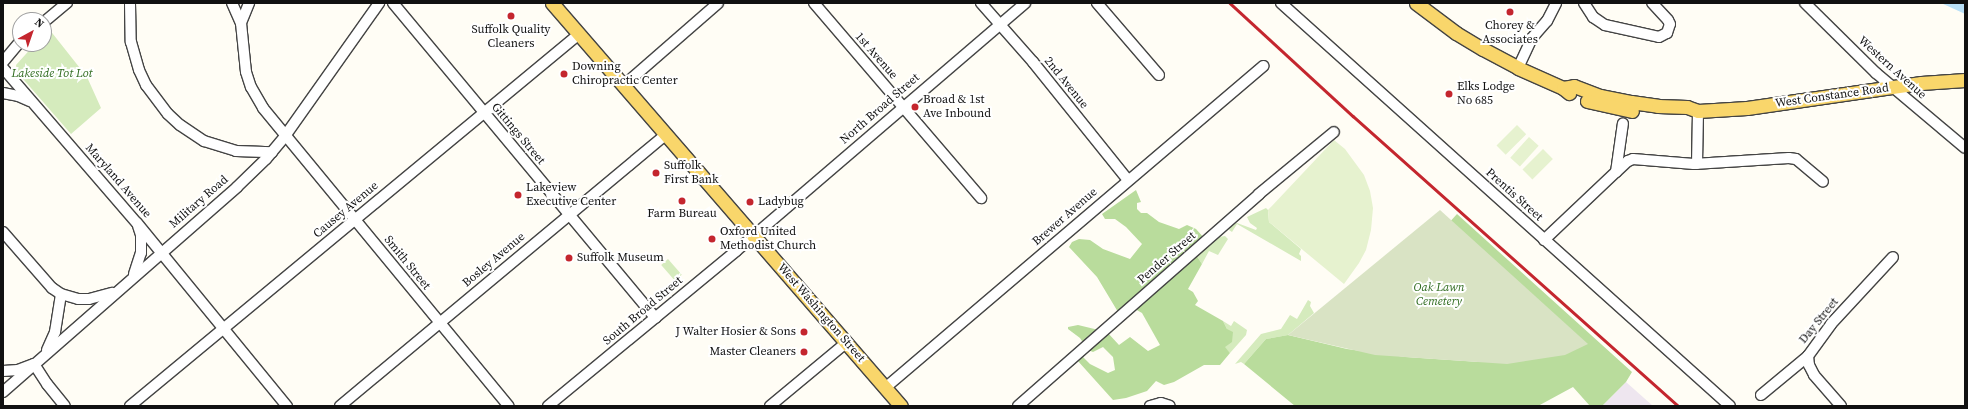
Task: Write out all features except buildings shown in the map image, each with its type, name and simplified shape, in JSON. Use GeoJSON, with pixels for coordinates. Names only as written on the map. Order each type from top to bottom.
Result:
{"type":"FeatureCollection","features":[{"type":"Feature","properties":{"kind":"main road","name":"West Washington Street"},"geometry":{"type":"LineString","coordinates":[[552,3],[901,406]]}},
{"type":"Feature","properties":{"kind":"main road","name":"West Constance Road"},"geometry":{"type":"LineString","coordinates":[[1416,3],[1456,33],[1518,68],[1563,88],[1570,94],[1587,101],[1632,111],[1690,115],[1698,111],[1747,108],[1921,83],[1965,80]]}},
{"type":"Feature","properties":{"kind":"street"},"geometry":{"type":"LineString","coordinates":[[52,16],[68,3]]}},
{"type":"Feature","properties":{"kind":"street"},"geometry":{"type":"LineString","coordinates":[[130,3],[131,42],[139,70],[146,85],[168,114],[180,125],[204,141],[236,151],[272,152]]}},
{"type":"Feature","properties":{"kind":"street","name":"Smith Street"},"geometry":{"type":"LineString","coordinates":[[232,3],[240,23],[244,57],[251,86],[263,108],[509,406]]}},
{"type":"Feature","properties":{"kind":"street"},"geometry":{"type":"LineString","coordinates":[[240,23],[249,3]]}},
{"type":"Feature","properties":{"kind":"street","name":"Military Road"},"geometry":{"type":"LineString","coordinates":[[3,392],[237,186],[272,152],[285,136],[379,3]]}},
{"type":"Feature","properties":{"kind":"street","name":"Gittings Street"},"geometry":{"type":"LineString","coordinates":[[393,3],[655,318]]}},
{"type":"Feature","properties":{"kind":"street"},"geometry":{"type":"LineString","coordinates":[[623,86],[718,3]]}},
{"type":"Feature","properties":{"kind":"street","name":"1st Avenue"},"geometry":{"type":"LineString","coordinates":[[814,3],[981,198]]}},
{"type":"Feature","properties":{"kind":"street","name":"2nd Avenue"},"geometry":{"type":"LineString","coordinates":[[981,3],[1033,62],[1128,180]]}},
{"type":"Feature","properties":{"kind":"street","name":"North Broad Street"},"geometry":{"type":"LineString","coordinates":[[754,236],[902,107],[1025,3]]}},
{"type":"Feature","properties":{"kind":"street"},"geometry":{"type":"LineString","coordinates":[[1097,3],[1159,75]]}},
{"type":"Feature","properties":{"kind":"street","name":"Prentis Street"},"geometry":{"type":"LineString","coordinates":[[1281,3],[1730,406]]}},
{"type":"Feature","properties":{"kind":"street"},"geometry":{"type":"LineString","coordinates":[[1518,68],[1532,38],[1547,21],[1556,3]]}},
{"type":"Feature","properties":{"kind":"street"},"geometry":{"type":"LineString","coordinates":[[1584,3],[1593,17],[1605,25],[1659,38],[1667,33],[1670,24],[1652,3]]}},
{"type":"Feature","properties":{"kind":"street","name":"Western Avenue"},"geometry":{"type":"LineString","coordinates":[[1806,3],[1876,73],[1965,148]]}},
{"type":"Feature","properties":{"kind":"street","name":"Causey Avenue"},"geometry":{"type":"LineString","coordinates":[[130,406],[579,34]]}},
{"type":"Feature","properties":{"kind":"street"},"geometry":{"type":"LineString","coordinates":[[3,62],[12,51]]}},
{"type":"Feature","properties":{"kind":"street","name":"Brewer Avenue"},"geometry":{"type":"LineString","coordinates":[[885,388],[1263,66]]}},
{"type":"Feature","properties":{"kind":"street","name":"Maryland Avenue"},"geometry":{"type":"LineString","coordinates":[[3,68],[137,223],[287,406]]}},
{"type":"Feature","properties":{"kind":"street"},"geometry":{"type":"LineString","coordinates":[[3,93],[18,96],[32,102]]}},
{"type":"Feature","properties":{"kind":"street"},"geometry":{"type":"LineString","coordinates":[[1697,164],[1698,111]]}},
{"type":"Feature","properties":{"kind":"street"},"geometry":{"type":"LineString","coordinates":[[1616,172],[1623,123]]}},
{"type":"Feature","properties":{"kind":"street","name":"Pender Street"},"geometry":{"type":"LineString","coordinates":[[1018,406],[1259,194],[1334,132]]}},
{"type":"Feature","properties":{"kind":"street","name":"Bosley Avenue"},"geometry":{"type":"LineString","coordinates":[[340,406],[665,134]]}},
{"type":"Feature","properties":{"kind":"street"},"geometry":{"type":"LineString","coordinates":[[1544,240],[1628,161],[1633,159],[1697,164],[1789,158],[1796,159],[1823,182]]}},
{"type":"Feature","properties":{"kind":"street"},"geometry":{"type":"LineString","coordinates":[[129,280],[135,272],[142,253],[141,235],[137,223]]}},
{"type":"Feature","properties":{"kind":"street"},"geometry":{"type":"LineString","coordinates":[[3,232],[52,288],[61,294],[78,299],[89,299],[110,294],[119,289]]}},
{"type":"Feature","properties":{"kind":"street","name":"South Broad Street"},"geometry":{"type":"LineString","coordinates":[[548,406],[754,236]]}},
{"type":"Feature","properties":{"kind":"street","name":"Day Street"},"geometry":{"type":"LineString","coordinates":[[1760,394],[1808,356],[1831,324],[1893,257]]}},
{"type":"Feature","properties":{"kind":"street"},"geometry":{"type":"LineString","coordinates":[[43,356],[55,332],[61,294]]}},
{"type":"Feature","properties":{"kind":"street"},"geometry":{"type":"LineString","coordinates":[[770,406],[846,343]]}},
{"type":"Feature","properties":{"kind":"street"},"geometry":{"type":"LineString","coordinates":[[1808,356],[1809,365],[1814,375],[1841,406]]}},
{"type":"Feature","properties":{"kind":"street"},"geometry":{"type":"LineString","coordinates":[[3,371],[18,370],[34,364],[46,384],[65,406]]}},
{"type":"Feature","properties":{"kind":"street"},"geometry":{"type":"LineString","coordinates":[[1150,406],[1166,404]]}},
{"type":"Feature","properties":{"kind":"shaded area"},"geometry":{"type":"Polygon","coordinates":[[[1626,382],[1653,406],[1602,406],[1626,382]]]}},
{"type":"Feature","properties":{"kind":"green space","name":"Lakeside Tot Lot"},"geometry":{"type":"Polygon","coordinates":[[[52,33],[87,77],[101,108],[71,134],[17,72],[16,65],[28,52],[52,52],[52,33]]]}},
{"type":"Feature","properties":{"kind":"green space"},"geometry":{"type":"Polygon","coordinates":[[[1517,125],[1526,134],[1506,155],[1496,146],[1517,125]]]}},
{"type":"Feature","properties":{"kind":"green space"},"geometry":{"type":"Polygon","coordinates":[[[1529,137],[1539,146],[1520,167],[1510,158],[1529,137]]]}},
{"type":"Feature","properties":{"kind":"green space"},"geometry":{"type":"Polygon","coordinates":[[[1334,140],[1345,149],[1364,175],[1370,191],[1373,208],[1371,230],[1366,250],[1344,284],[1269,222],[1268,210],[1334,140]]]}},
{"type":"Feature","properties":{"kind":"green space"},"geometry":{"type":"Polygon","coordinates":[[[1543,149],[1553,159],[1532,179],[1522,170],[1543,149]]]}},
{"type":"Feature","properties":{"kind":"green space"},"geometry":{"type":"Polygon","coordinates":[[[1136,190],[1141,202],[1137,203],[1137,209],[1141,213],[1147,213],[1159,222],[1179,229],[1187,225],[1196,229],[1205,239],[1193,250],[1202,264],[1188,289],[1193,292],[1198,301],[1195,305],[1223,321],[1227,329],[1233,332],[1232,342],[1225,347],[1230,353],[1220,365],[1204,365],[1174,382],[1164,385],[1156,381],[1147,391],[1126,398],[1113,400],[1077,360],[1083,357],[1090,364],[1108,373],[1115,370],[1113,357],[1103,347],[1093,352],[1088,350],[1080,338],[1068,329],[1068,327],[1078,325],[1107,332],[1119,345],[1130,337],[1148,351],[1160,345],[1142,313],[1128,305],[1118,312],[1097,277],[1069,247],[1072,242],[1079,239],[1090,240],[1103,249],[1130,259],[1142,244],[1126,227],[1115,219],[1105,219],[1102,214],[1136,190]]]}},
{"type":"Feature","properties":{"kind":"green space"},"geometry":{"type":"Polygon","coordinates":[[[1266,208],[1268,210],[1269,222],[1301,249],[1299,254],[1301,256],[1301,261],[1237,224],[1232,232],[1229,230],[1233,224],[1237,223],[1256,230],[1257,228],[1250,223],[1247,217],[1266,208]]]}},
{"type":"Feature","properties":{"kind":"green space","name":"Oak Lawn Cemetery"},"geometry":{"type":"Polygon","coordinates":[[[1440,210],[1588,344],[1565,355],[1507,364],[1375,355],[1288,335],[1440,210]]]}},
{"type":"Feature","properties":{"kind":"green space"},"geometry":{"type":"Polygon","coordinates":[[[1457,214],[1632,372],[1626,382],[1602,406],[1590,406],[1573,387],[1538,406],[1295,406],[1244,364],[1266,339],[1288,335],[1347,349],[1406,357],[1480,362],[1447,225],[1457,214]]]}},
{"type":"Feature","properties":{"kind":"green space"},"geometry":{"type":"Polygon","coordinates":[[[1225,236],[1228,239],[1218,255],[1209,251],[1202,264],[1197,256],[1219,237],[1225,236]]]}},
{"type":"Feature","properties":{"kind":"green space"},"geometry":{"type":"Polygon","coordinates":[[[668,259],[682,275],[675,281],[661,265],[668,259]]]}},
{"type":"Feature","properties":{"kind":"green space"},"geometry":{"type":"Polygon","coordinates":[[[1308,300],[1311,302],[1310,306],[1314,313],[1288,335],[1266,339],[1244,364],[1241,362],[1235,364],[1261,334],[1281,329],[1290,315],[1297,319],[1308,300]]]}},
{"type":"Feature","properties":{"kind":"green space"},"geometry":{"type":"Polygon","coordinates":[[[1223,321],[1231,326],[1234,321],[1247,330],[1246,335],[1230,353],[1224,347],[1227,329],[1223,321]]]}},
{"type":"Feature","properties":{"kind":"water"},"geometry":{"type":"Polygon","coordinates":[[[1941,3],[1965,3],[1965,14],[1963,13],[1941,3]]]}},
{"type":"Feature","properties":{"kind":"railway"},"geometry":{"type":"LineString","coordinates":[[1230,3],[1353,116],[1678,406]]}},
{"type":"Feature","properties":{"kind":"place","name":"Chorey & Associates"},"geometry":{"type":"Point","coordinates":[1510,12]}},
{"type":"Feature","properties":{"kind":"place","name":"Suffolk Quality Cleaners"},"geometry":{"type":"Point","coordinates":[511,16]}},
{"type":"Feature","properties":{"kind":"place","name":"Downing Chiropractic Center"},"geometry":{"type":"Point","coordinates":[564,74]}},
{"type":"Feature","properties":{"kind":"place","name":"Elks Lodge No 685"},"geometry":{"type":"Point","coordinates":[1449,94]}},
{"type":"Feature","properties":{"kind":"place","name":"Broad & 1st Ave Inbound"},"geometry":{"type":"Point","coordinates":[915,107]}},
{"type":"Feature","properties":{"kind":"place","name":"Suffolk First Bank"},"geometry":{"type":"Point","coordinates":[656,173]}},
{"type":"Feature","properties":{"kind":"place","name":"Lakeview Executive Center"},"geometry":{"type":"Point","coordinates":[518,195]}},
{"type":"Feature","properties":{"kind":"place","name":"Farm Bureau"},"geometry":{"type":"Point","coordinates":[682,201]}},
{"type":"Feature","properties":{"kind":"place","name":"Ladybug"},"geometry":{"type":"Point","coordinates":[750,202]}},
{"type":"Feature","properties":{"kind":"place","name":"Oxford United Methodist Church"},"geometry":{"type":"Point","coordinates":[712,239]}},
{"type":"Feature","properties":{"kind":"place","name":"Suffolk Museum"},"geometry":{"type":"Point","coordinates":[569,258]}},
{"type":"Feature","properties":{"kind":"place","name":"J Walter Hosier & Sons"},"geometry":{"type":"Point","coordinates":[804,332]}},
{"type":"Feature","properties":{"kind":"place","name":"Master Cleaners"},"geometry":{"type":"Point","coordinates":[804,352]}}]}
